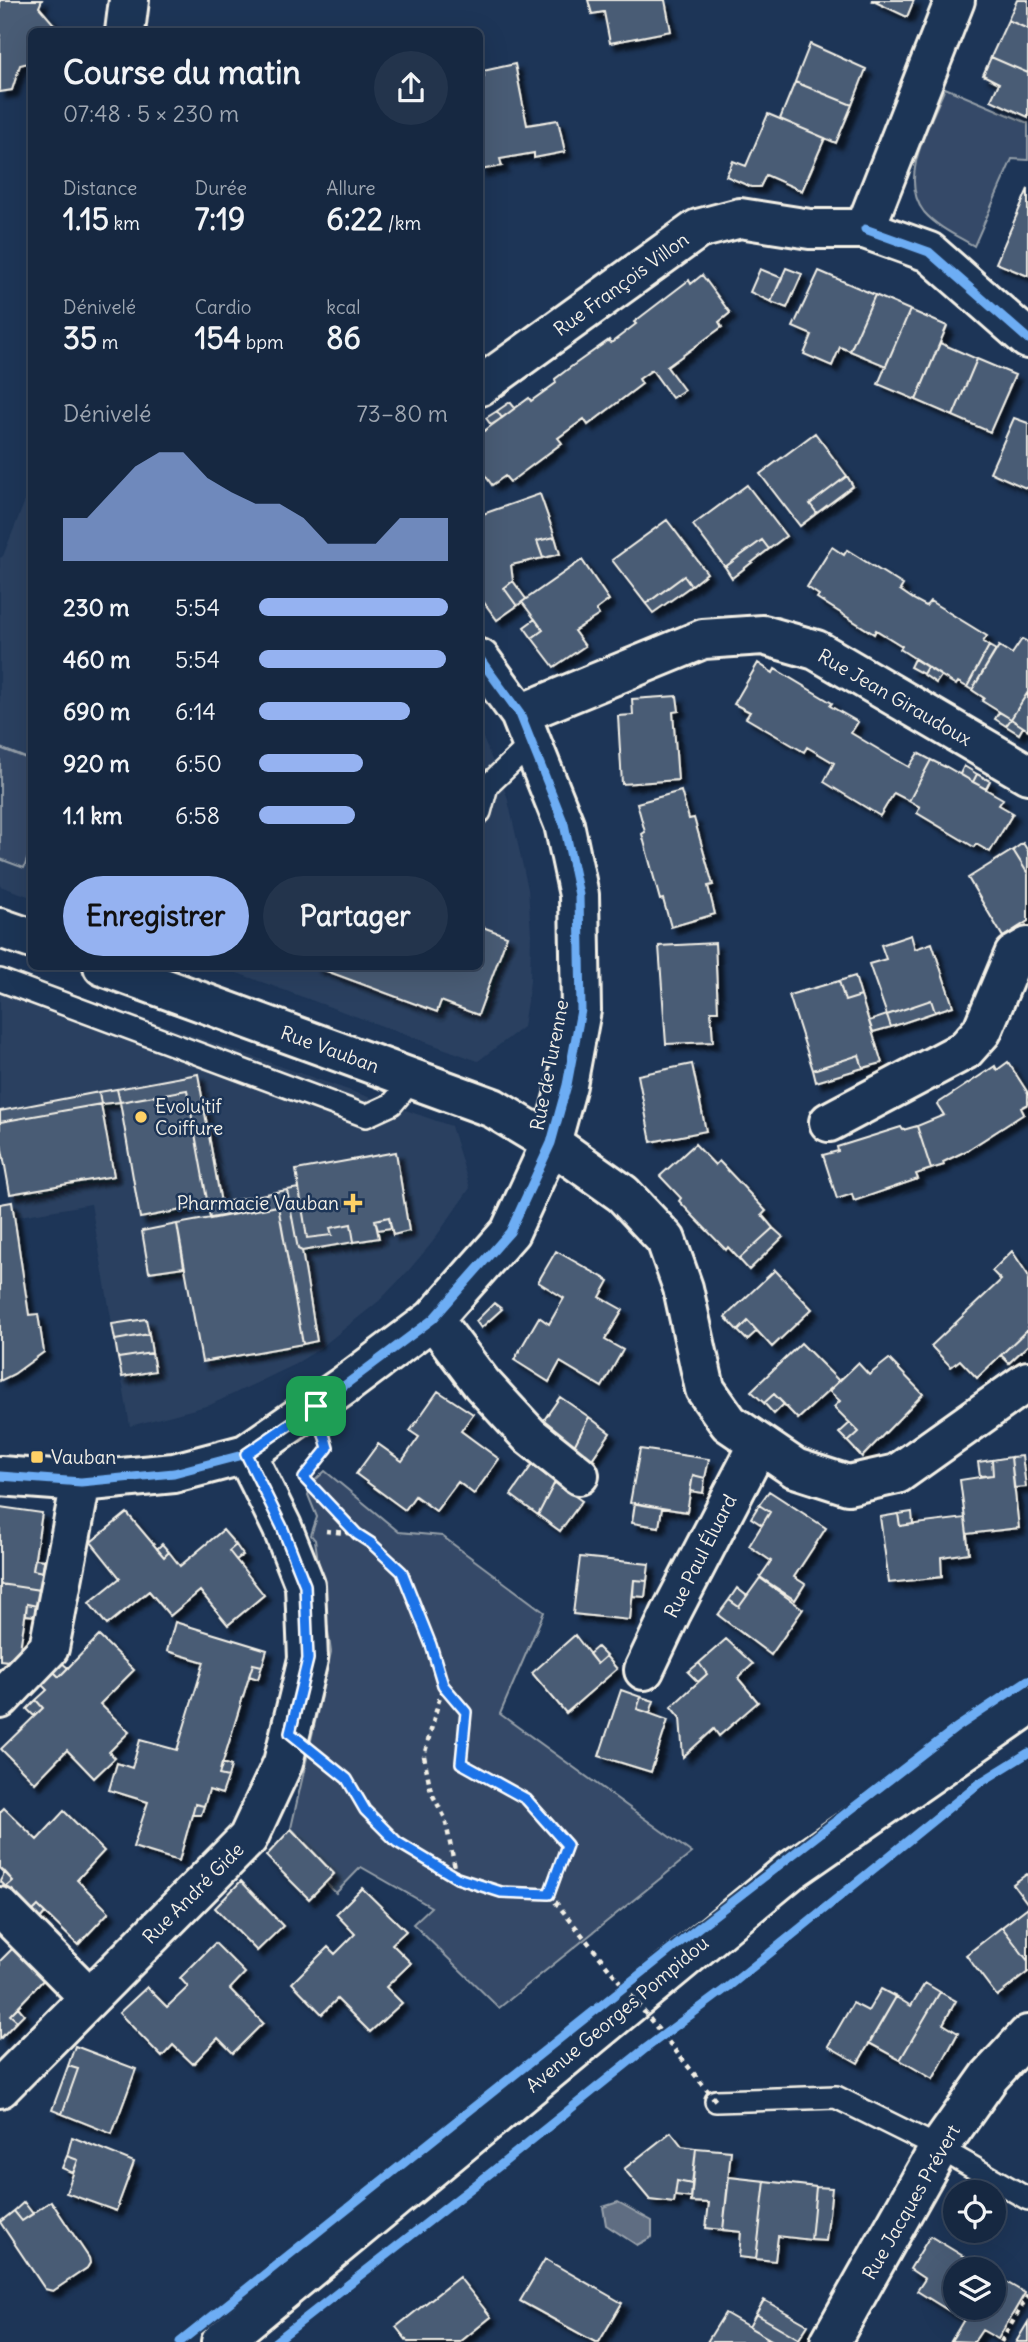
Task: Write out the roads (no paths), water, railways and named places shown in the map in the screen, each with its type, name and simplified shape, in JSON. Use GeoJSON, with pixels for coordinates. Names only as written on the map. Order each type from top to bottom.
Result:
{"type":"FeatureCollection","features":[{"type":"Feature","properties":{"kind":"street"},"geometry":{"type":"LineString","coordinates":[[126,28],[129,0]]}},
{"type":"Feature","properties":{"kind":"street"},"geometry":{"type":"LineString","coordinates":[[865,229],[955,0]]}},
{"type":"Feature","properties":{"kind":"street","name":"Rue François Villon"},"geometry":{"type":"LineString","coordinates":[[483,384],[698,229],[740,218],[810,229],[865,229],[929,252],[1028,339]]}},
{"type":"Feature","properties":{"kind":"street","name":"Rue Jean Giraudoux"},"geometry":{"type":"LineString","coordinates":[[526,729],[703,639],[763,635],[816,650],[1028,774]]}},
{"type":"Feature","properties":{"kind":"street","name":"Rue de Turenne"},"geometry":{"type":"LineString","coordinates":[[0,1476],[81,1482],[174,1473],[246,1454],[433,1319],[510,1232],[551,1143],[567,1085],[581,1010],[579,895],[564,824],[526,729],[483,664]]}},
{"type":"Feature","properties":{"kind":"street"},"geometry":{"type":"LineString","coordinates":[[0,928],[28,938]]}},
{"type":"Feature","properties":{"kind":"street"},"geometry":{"type":"LineString","coordinates":[[829,1122],[965,1051],[982,1031],[1014,955],[1028,947]]}},
{"type":"Feature","properties":{"kind":"street","name":"Rue Vauban"},"geometry":{"type":"LineString","coordinates":[[114,970],[493,1108],[551,1143],[623,1194],[666,1240],[683,1289],[705,1389],[729,1423],[795,1468],[848,1485],[897,1474],[1028,1381]]}},
{"type":"Feature","properties":{"kind":"street"},"geometry":{"type":"LineString","coordinates":[[433,1319],[482,1384],[529,1435],[579,1475]]}},
{"type":"Feature","properties":{"kind":"street","name":"Rue Paul Éluard"},"geometry":{"type":"LineString","coordinates":[[645,1670],[733,1489],[759,1444]]}},
{"type":"Feature","properties":{"kind":"street","name":"Rue André Gide"},"geometry":{"type":"LineString","coordinates":[[0,2088],[248,1838],[284,1763],[308,1659],[305,1585],[282,1527],[246,1454]]}},
{"type":"Feature","properties":{"kind":"street"},"geometry":{"type":"LineString","coordinates":[[0,1699],[49,1648],[81,1482]]}},
{"type":"Feature","properties":{"kind":"street","name":"Avenue Georges Pompidou"},"geometry":{"type":"LineString","coordinates":[[221,2342],[789,1872],[1028,1706]]}},
{"type":"Feature","properties":{"kind":"street"},"geometry":{"type":"LineString","coordinates":[[0,1907],[89,1997]]}},
{"type":"Feature","properties":{"kind":"street","name":"Rue Jacques Prévert"},"geometry":{"type":"LineString","coordinates":[[830,2342],[939,2148],[990,2076],[1028,2035]]}},
{"type":"Feature","properties":{"kind":"lane"},"geometry":{"type":"LineString","coordinates":[[483,801],[487,786],[526,729]]}},
{"type":"Feature","properties":{"kind":"lane"},"geometry":{"type":"LineString","coordinates":[[0,980],[366,1116],[392,1104],[413,1079]]}},
{"type":"Feature","properties":{"kind":"lane"},"geometry":{"type":"LineString","coordinates":[[716,2101],[836,2097],[939,2148],[1028,2199]]}},
{"type":"Feature","properties":{"kind":"place","name":"Evolu'tif Coiffure"},"geometry":{"type":"Point","coordinates":[141,1117]}},
{"type":"Feature","properties":{"kind":"place","name":"Pharmacie Vauban"},"geometry":{"type":"Point","coordinates":[353,1203]}},
{"type":"Feature","properties":{"kind":"place","name":"Vauban"},"geometry":{"type":"Point","coordinates":[37,1457]}}]}
